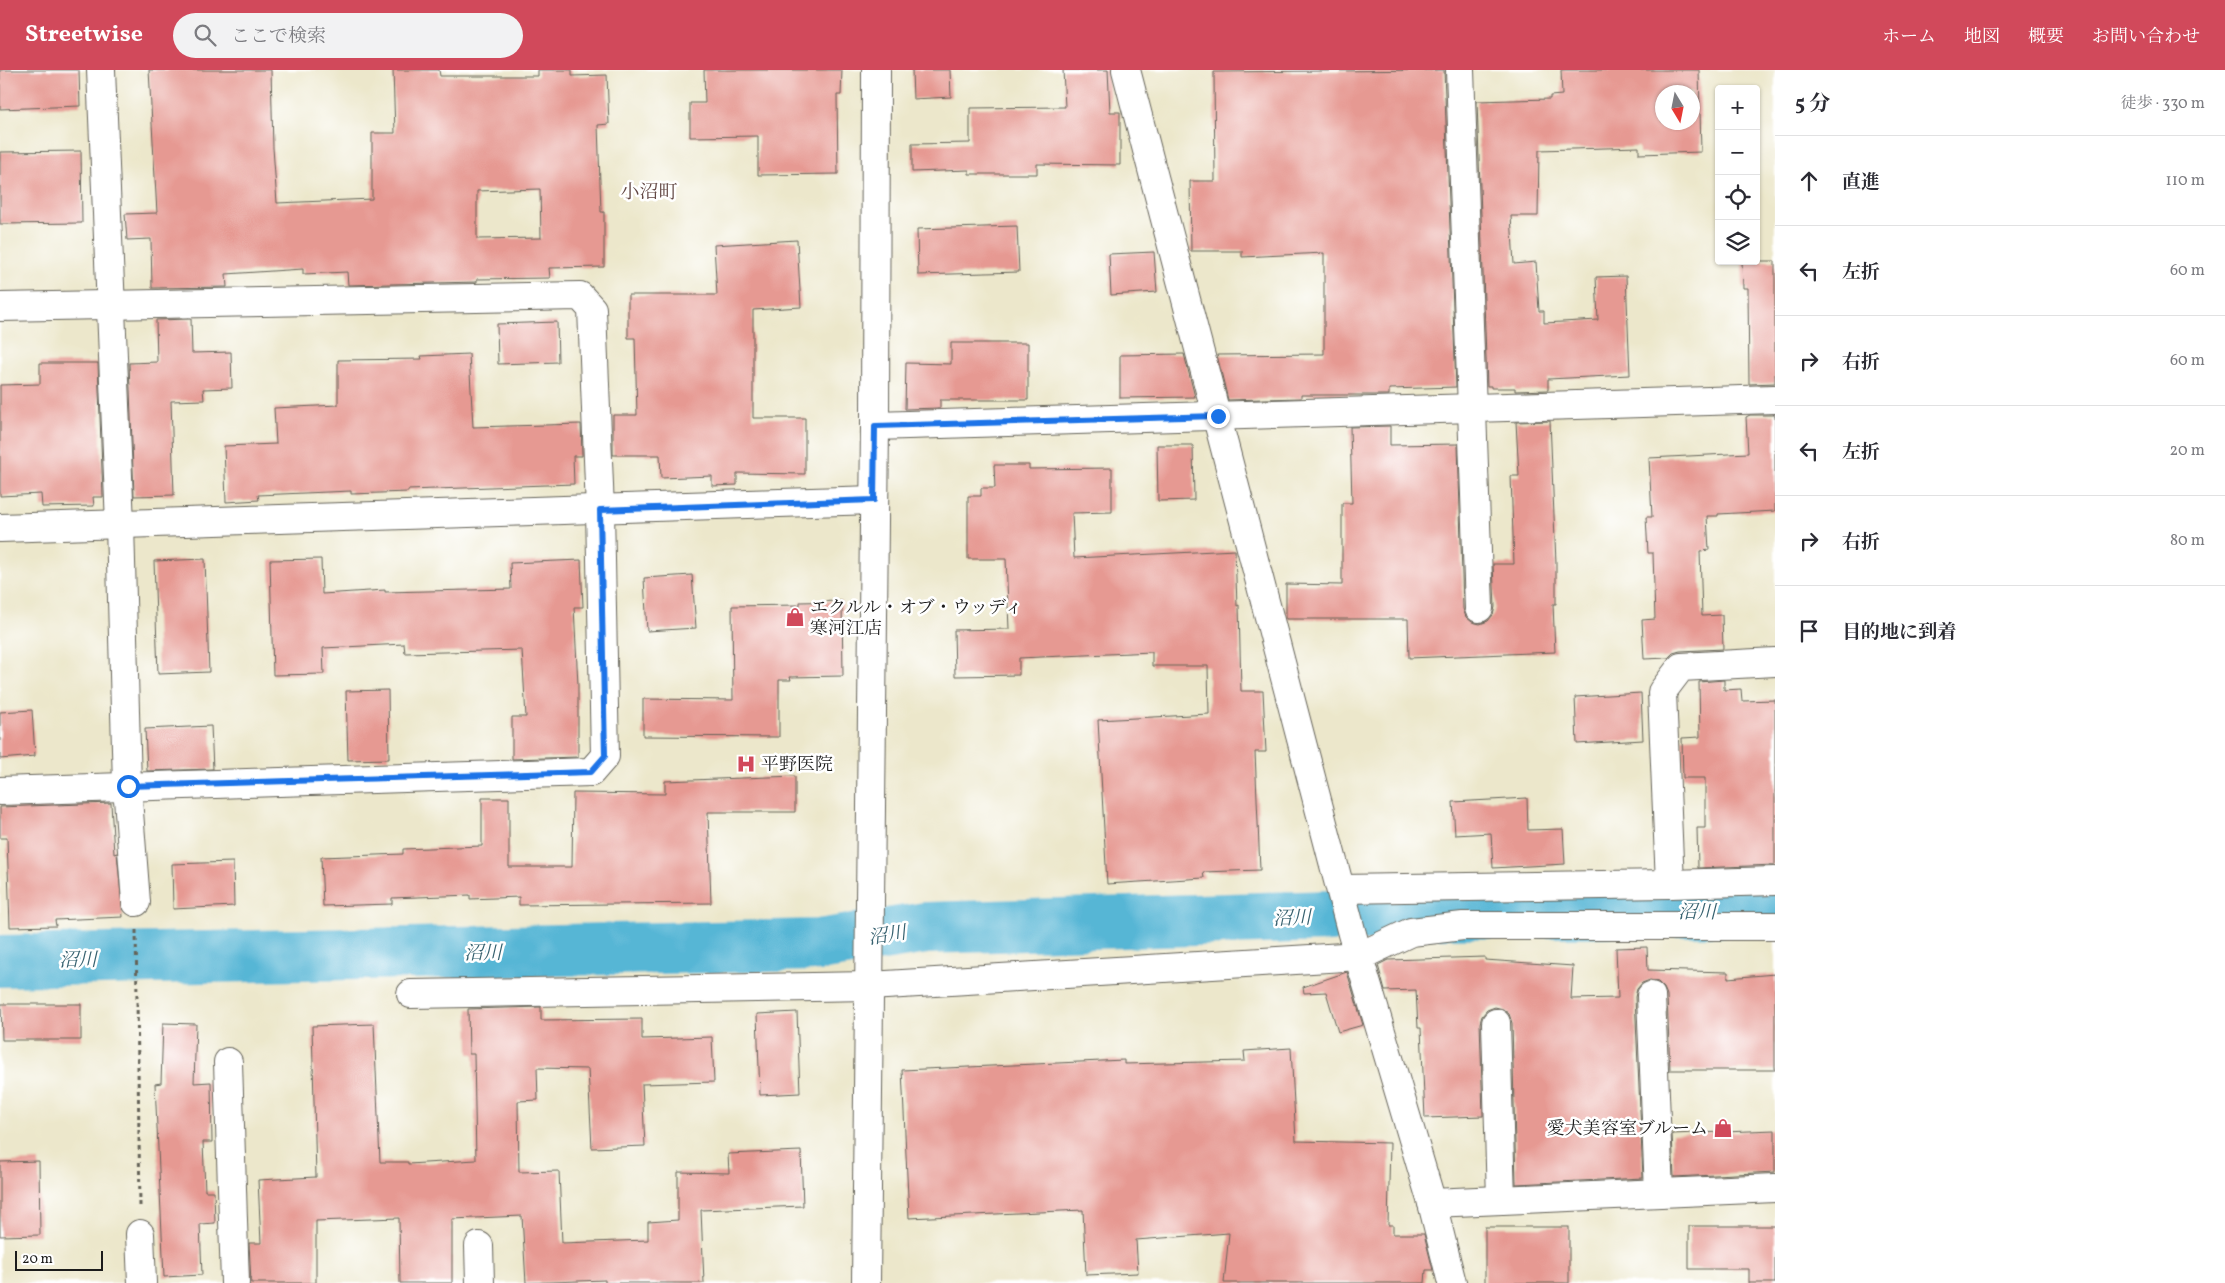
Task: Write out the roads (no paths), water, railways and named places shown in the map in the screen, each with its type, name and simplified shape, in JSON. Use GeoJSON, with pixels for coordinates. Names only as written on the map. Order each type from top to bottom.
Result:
{"type":"FeatureCollection","features":[{"type":"Feature","properties":{"kind":"street"},"geometry":{"type":"LineString","coordinates":[[102,70],[120,524],[128,786],[136,902]]}},
{"type":"Feature","properties":{"kind":"street"},"geometry":{"type":"LineString","coordinates":[[866,1283],[875,426],[876,70]]}},
{"type":"Feature","properties":{"kind":"street"},"geometry":{"type":"LineString","coordinates":[[1126,70],[1342,895],[1432,1203],[1452,1283]]}},
{"type":"Feature","properties":{"kind":"street"},"geometry":{"type":"LineString","coordinates":[[1460,70],[1473,408],[1478,608]]}},
{"type":"Feature","properties":{"kind":"street"},"geometry":{"type":"LineString","coordinates":[[0,307],[580,296],[592,309],[600,510],[605,756],[591,772],[0,791]]}},
{"type":"Feature","properties":{"kind":"street"},"geometry":{"type":"LineString","coordinates":[[875,426],[1775,399]]}},
{"type":"Feature","properties":{"kind":"street"},"geometry":{"type":"LineString","coordinates":[[0,528],[874,500]]}},
{"type":"Feature","properties":{"kind":"street"},"geometry":{"type":"LineString","coordinates":[[1670,884],[1662,692],[1681,667],[1775,662]]}},
{"type":"Feature","properties":{"kind":"street"},"geometry":{"type":"LineString","coordinates":[[1342,895],[1775,881]]}},
{"type":"Feature","properties":{"kind":"street"},"geometry":{"type":"LineString","coordinates":[[411,994],[870,986],[1356,945],[1411,932],[1463,926],[1775,926]]}},
{"type":"Feature","properties":{"kind":"street"},"geometry":{"type":"LineString","coordinates":[[1650,996],[1659,1193]]}},
{"type":"Feature","properties":{"kind":"street"},"geometry":{"type":"LineString","coordinates":[[1496,1023],[1501,1200]]}},
{"type":"Feature","properties":{"kind":"street"},"geometry":{"type":"LineString","coordinates":[[228,1062],[235,1283]]}},
{"type":"Feature","properties":{"kind":"street"},"geometry":{"type":"LineString","coordinates":[[1432,1203],[1775,1188]]}},
{"type":"Feature","properties":{"kind":"street"},"geometry":{"type":"LineString","coordinates":[[140,1234],[142,1283]]}},
{"type":"Feature","properties":{"kind":"street"},"geometry":{"type":"LineString","coordinates":[[479,1246],[480,1283]]}},
{"type":"Feature","properties":{"kind":"waterway","name":"沼川"},"geometry":{"type":"LineString","coordinates":[[0,961],[819,945],[926,928],[1433,913],[1775,910]]}},
{"type":"Feature","properties":{"kind":"place","name":"エクルル・オブ・ウッディ 寒河江店"},"geometry":{"type":"Point","coordinates":[795,617]}},
{"type":"Feature","properties":{"kind":"place","name":"平野医院"},"geometry":{"type":"Point","coordinates":[746,764]}},
{"type":"Feature","properties":{"kind":"place","name":"愛犬美容室ブルーム"},"geometry":{"type":"Point","coordinates":[1723,1128]}},
{"type":"Feature","properties":{"kind":"district","name":"小沼町"},"geometry":{"type":"Point","coordinates":[649,191]}}]}
